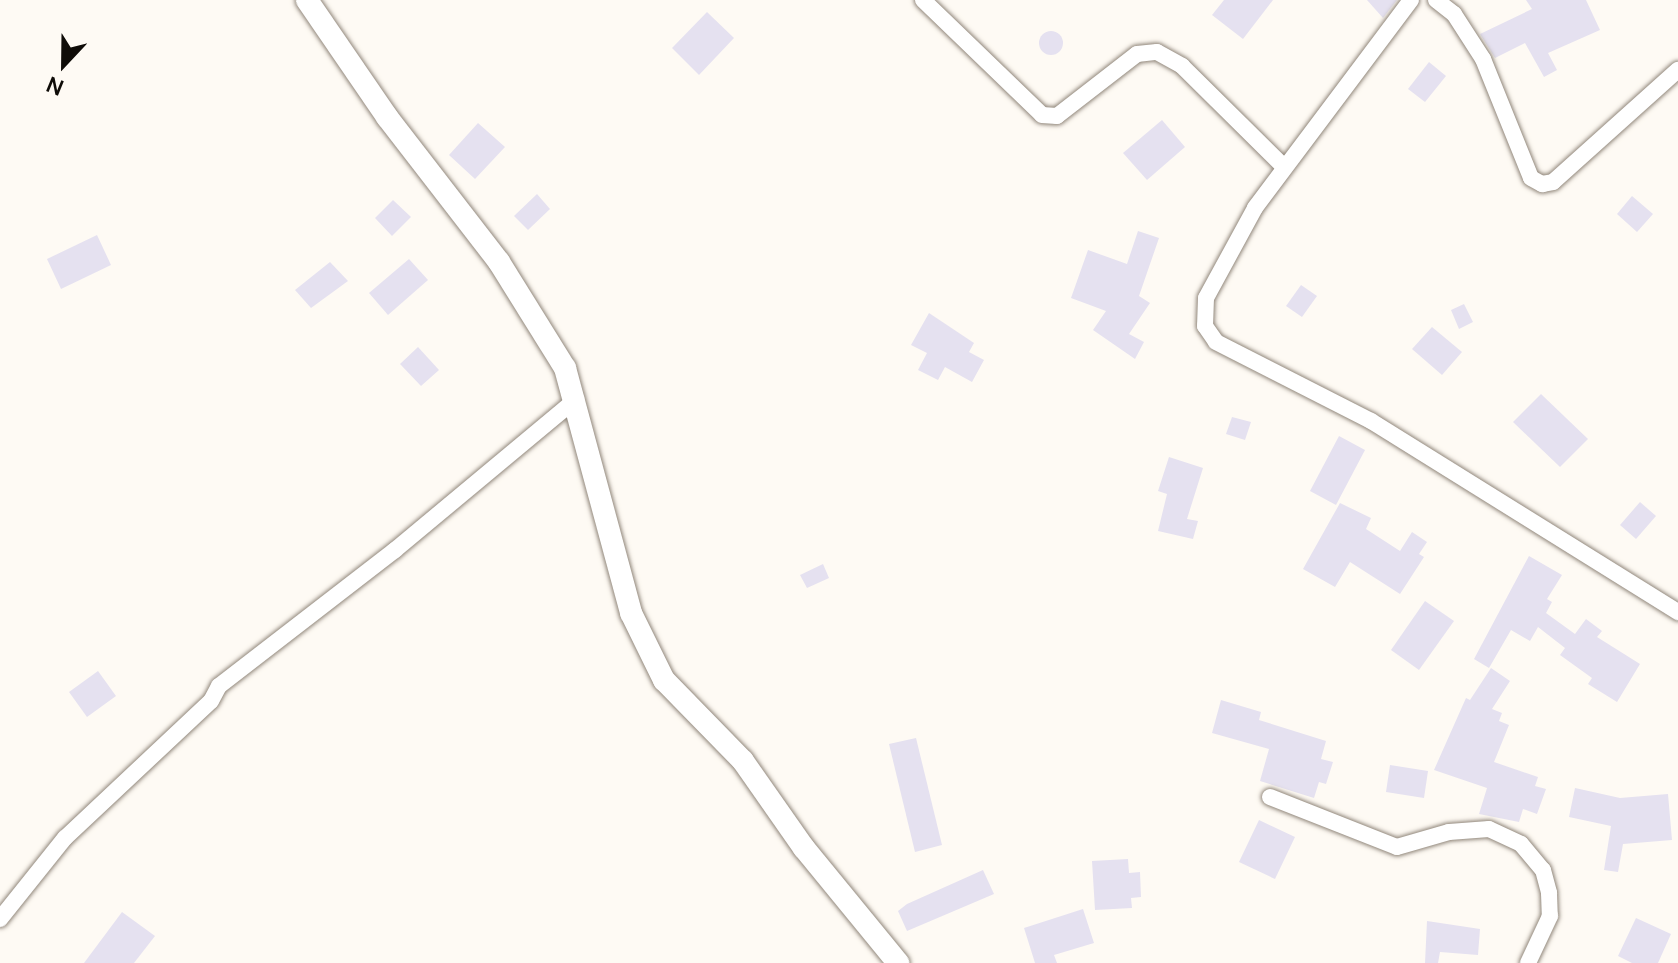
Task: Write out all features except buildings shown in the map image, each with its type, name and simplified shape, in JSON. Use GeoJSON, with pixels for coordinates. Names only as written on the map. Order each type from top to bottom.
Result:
{"type":"FeatureCollection","features":[{"type":"Feature","properties":{"kind":"street"},"geometry":{"type":"LineString","coordinates":[[307,0],[387,117],[499,262],[565,368],[576,399],[631,613],[664,680],[743,761],[804,848],[898,963]]}},
{"type":"Feature","properties":{"kind":"street"},"geometry":{"type":"LineString","coordinates":[[923,0],[1042,115],[1057,116],[1137,54],[1157,52],[1182,66],[1284,167]]}},
{"type":"Feature","properties":{"kind":"street"},"geometry":{"type":"LineString","coordinates":[[1411,0],[1255,208],[1206,298],[1205,326],[1216,342],[1371,421],[1678,612]]}},
{"type":"Feature","properties":{"kind":"street"},"geometry":{"type":"LineString","coordinates":[[1436,0],[1454,14],[1483,59],[1531,178],[1542,184],[1553,182],[1678,70]]}},
{"type":"Feature","properties":{"kind":"street"},"geometry":{"type":"LineString","coordinates":[[0,919],[75,826],[211,701],[219,686],[395,550],[576,399]]}},
{"type":"Feature","properties":{"kind":"street"},"geometry":{"type":"LineString","coordinates":[[1270,797],[1397,847],[1449,832],[1489,829],[1521,844],[1543,870],[1549,893],[1550,916],[1528,963]]}}]}
